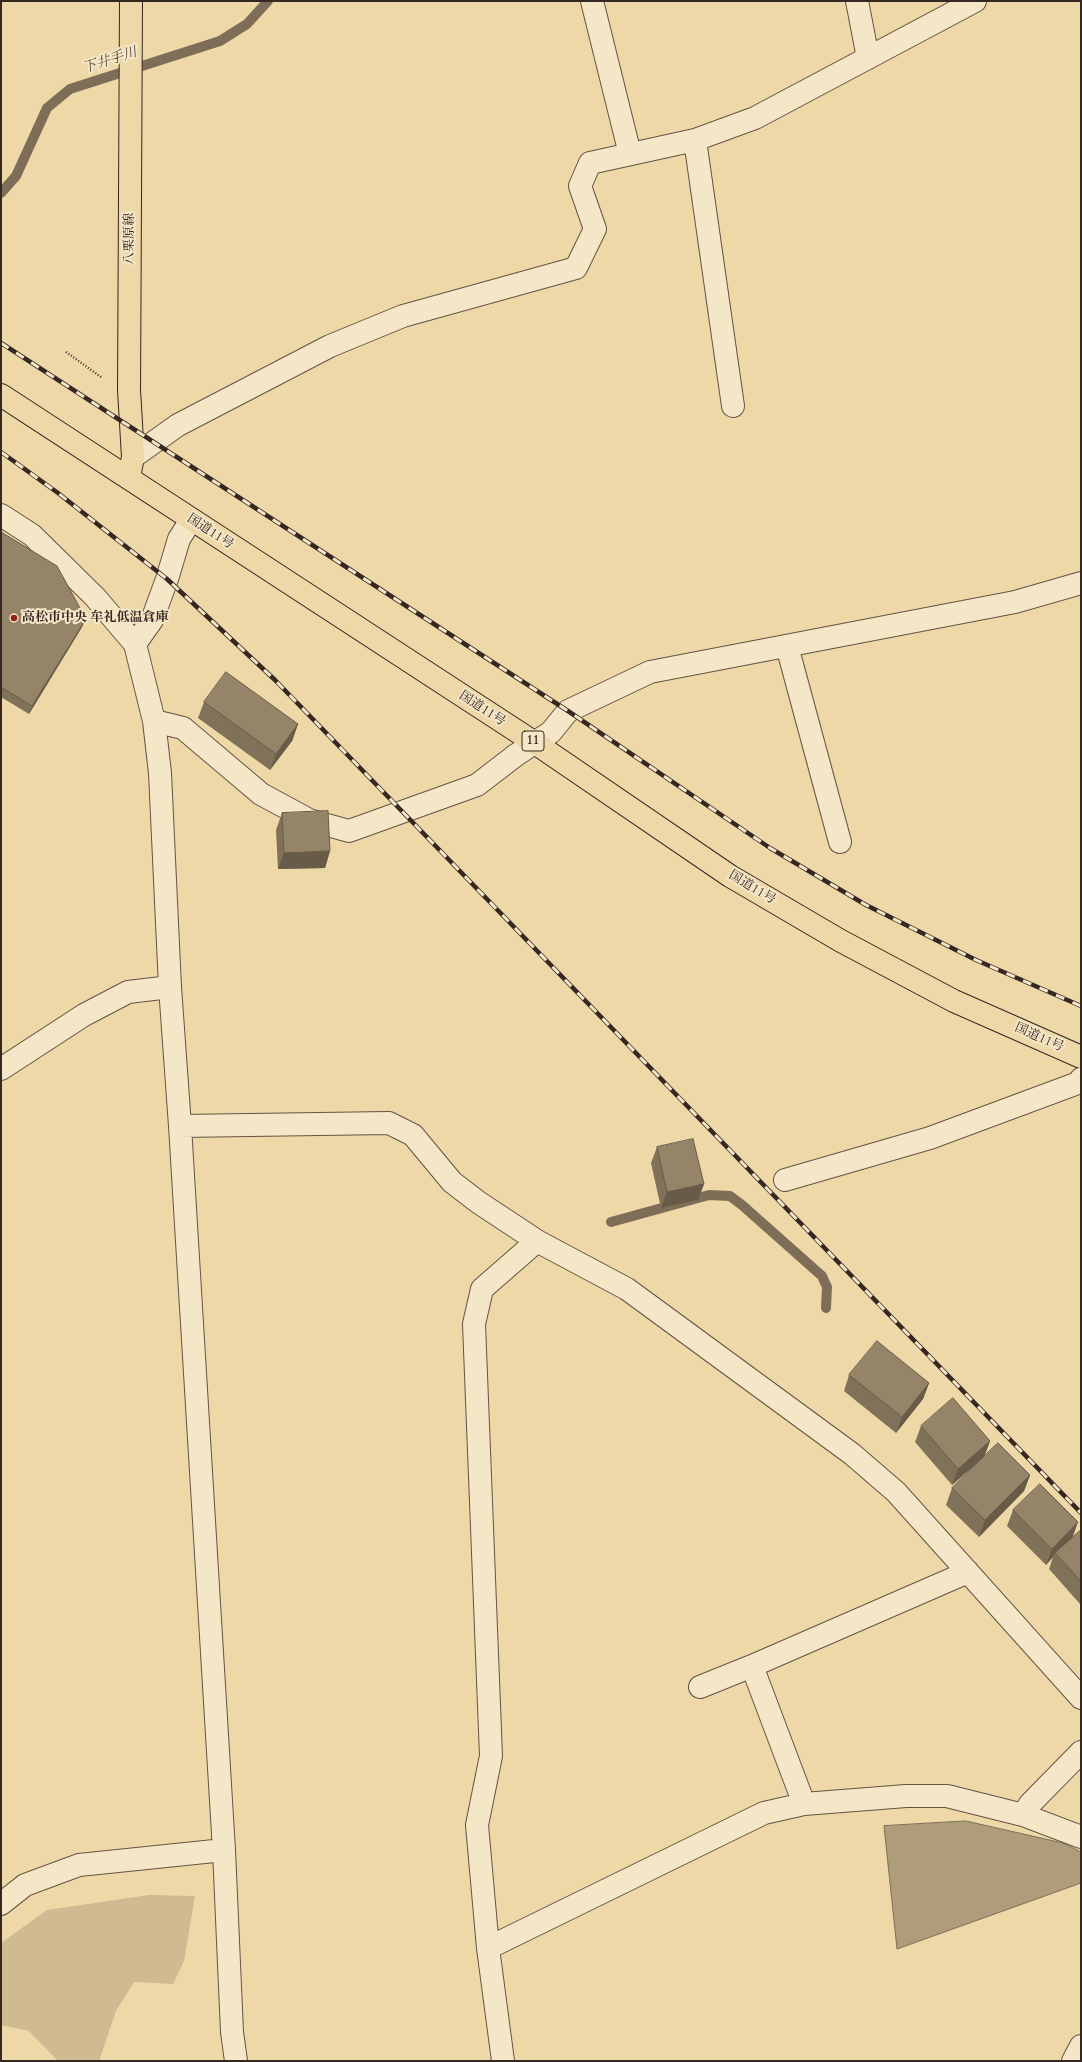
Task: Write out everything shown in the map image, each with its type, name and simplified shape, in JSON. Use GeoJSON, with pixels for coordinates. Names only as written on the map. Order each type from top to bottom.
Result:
{"type":"FeatureCollection","features":[{"type":"Feature","properties":{"kind":"main road","name":"八栗原線"},"geometry":{"type":"LineString","coordinates":[[131,1],[129,390],[131,467]]}},
{"type":"Feature","properties":{"kind":"main road","name":"国道11号"},"geometry":{"type":"LineString","coordinates":[[1,395],[131,467],[191,520],[535,742],[730,876],[841,941],[954,1001],[1081,1057]]}},
{"type":"Feature","properties":{"kind":"street"},"geometry":{"type":"LineString","coordinates":[[592,1],[630,154]]}},
{"type":"Feature","properties":{"kind":"street"},"geometry":{"type":"LineString","coordinates":[[857,1],[868,58]]}},
{"type":"Feature","properties":{"kind":"street"},"geometry":{"type":"LineString","coordinates":[[131,467],[178,425],[330,346],[403,316],[576,268],[595,229],[580,186],[590,163],[695,140],[755,118],[975,1]]}},
{"type":"Feature","properties":{"kind":"street"},"geometry":{"type":"LineString","coordinates":[[695,140],[733,406]]}},
{"type":"Feature","properties":{"kind":"street"},"geometry":{"type":"LineString","coordinates":[[1,516],[32,536],[95,597],[135,644],[154,721],[162,817],[170,987],[180,1126],[224,1850],[232,2032],[236,2061]]}},
{"type":"Feature","properties":{"kind":"street"},"geometry":{"type":"LineString","coordinates":[[135,644],[152,620],[167,579],[178,539],[191,520]]}},
{"type":"Feature","properties":{"kind":"street"},"geometry":{"type":"LineString","coordinates":[[154,721],[182,728],[261,794],[309,820],[349,831],[477,785],[516,755],[551,732],[568,711],[650,672],[1015,602],[1081,583]]}},
{"type":"Feature","properties":{"kind":"street"},"geometry":{"type":"LineString","coordinates":[[787,646],[840,842]]}},
{"type":"Feature","properties":{"kind":"street"},"geometry":{"type":"LineString","coordinates":[[1,1069],[84,1015],[128,992],[170,987]]}},
{"type":"Feature","properties":{"kind":"street"},"geometry":{"type":"LineString","coordinates":[[785,1180],[930,1138],[1078,1083],[1081,1079]]}},
{"type":"Feature","properties":{"kind":"street"},"geometry":{"type":"LineString","coordinates":[[180,1126],[389,1123],[413,1135],[452,1182],[478,1202],[537,1241],[627,1289],[852,1454],[896,1492],[1081,1698]]}},
{"type":"Feature","properties":{"kind":"street"},"geometry":{"type":"LineString","coordinates":[[503,2061],[488,1948],[477,1825],[490,1756],[474,1324],[482,1289],[537,1241]]}},
{"type":"Feature","properties":{"kind":"street"},"geometry":{"type":"LineString","coordinates":[[700,1687],[752,1666],[968,1572]]}},
{"type":"Feature","properties":{"kind":"street"},"geometry":{"type":"LineString","coordinates":[[752,1666],[804,1804]]}},
{"type":"Feature","properties":{"kind":"street"},"geometry":{"type":"LineString","coordinates":[[1023,1815],[1030,1804],[1081,1752]]}},
{"type":"Feature","properties":{"kind":"street"},"geometry":{"type":"LineString","coordinates":[[488,1948],[764,1813],[804,1804],[906,1796],[947,1796],[1023,1815],[1081,1836]]}},
{"type":"Feature","properties":{"kind":"street"},"geometry":{"type":"LineString","coordinates":[[1,1904],[25,1885],[79,1865],[224,1850]]}},
{"type":"Feature","properties":{"kind":"street"},"geometry":{"type":"LineString","coordinates":[[1073,2061],[1081,2046]]}},
{"type":"Feature","properties":{"kind":"path"},"geometry":{"type":"LineString","coordinates":[[66,352],[100,376],[129,390]]}},
{"type":"Feature","properties":{"kind":"shaded area"},"geometry":{"type":"Polygon","coordinates":[[[966,1821],[1063,1843],[1081,1852],[1081,1883],[897,1949],[884,1826],[966,1821]]]}},
{"type":"Feature","properties":{"kind":"shaded area"},"geometry":{"type":"Polygon","coordinates":[[[149,1895],[195,1896],[184,1961],[173,1984],[134,1982],[116,2011],[100,2058],[101,2061],[58,2061],[29,2031],[1,2025],[1,1943],[47,1910],[149,1895]]]}},
{"type":"Feature","properties":{"kind":"building"},"geometry":{"type":"Polygon","coordinates":[[[1,532],[57,566],[86,619],[32,706],[1,687],[1,532]]]}},
{"type":"Feature","properties":{"kind":"building"},"geometry":{"type":"Polygon","coordinates":[[[226,672],[298,724],[276,754],[204,702],[226,672]]]}},
{"type":"Feature","properties":{"kind":"building"},"geometry":{"type":"Polygon","coordinates":[[[328,811],[330,851],[284,853],[282,813],[328,811]]]}},
{"type":"Feature","properties":{"kind":"building"},"geometry":{"type":"Polygon","coordinates":[[[693,1139],[704,1184],[667,1192],[657,1147],[693,1139]]]}},
{"type":"Feature","properties":{"kind":"building"},"geometry":{"type":"Polygon","coordinates":[[[877,1341],[929,1383],[902,1417],[849,1375],[877,1341]]]}},
{"type":"Feature","properties":{"kind":"building"},"geometry":{"type":"Polygon","coordinates":[[[953,1398],[990,1441],[958,1469],[921,1426],[953,1398]]]}},
{"type":"Feature","properties":{"kind":"building"},"geometry":{"type":"Polygon","coordinates":[[[998,1443],[1030,1475],[985,1520],[952,1488],[998,1443]]]}},
{"type":"Feature","properties":{"kind":"building"},"geometry":{"type":"Polygon","coordinates":[[[1040,1484],[1078,1522],[1052,1549],[1013,1510],[1040,1484]]]}},
{"type":"Feature","properties":{"kind":"building"},"geometry":{"type":"Polygon","coordinates":[[[1081,1530],[1081,1581],[1055,1553],[1081,1530]]]}},
{"type":"Feature","properties":{"kind":"waterway","name":"下井手川"},"geometry":{"type":"LineString","coordinates":[[1,193],[16,176],[47,108],[70,89],[220,41],[247,24],[268,1]]}},
{"type":"Feature","properties":{"kind":"waterway"},"geometry":{"type":"LineString","coordinates":[[611,1222],[709,1195],[730,1196],[822,1276],[827,1287],[826,1308]]}},
{"type":"Feature","properties":{"kind":"railway"},"geometry":{"type":"LineString","coordinates":[[1,343],[568,711],[770,848],[866,905],[976,960],[1081,1006]]}},
{"type":"Feature","properties":{"kind":"railway"},"geometry":{"type":"LineString","coordinates":[[1,452],[58,493],[167,579],[275,680],[1081,1513]]}},
{"type":"Feature","properties":{"kind":"place","name":"高松市中央 牟礼低温倉庫"},"geometry":{"type":"Point","coordinates":[14,618]}}]}
